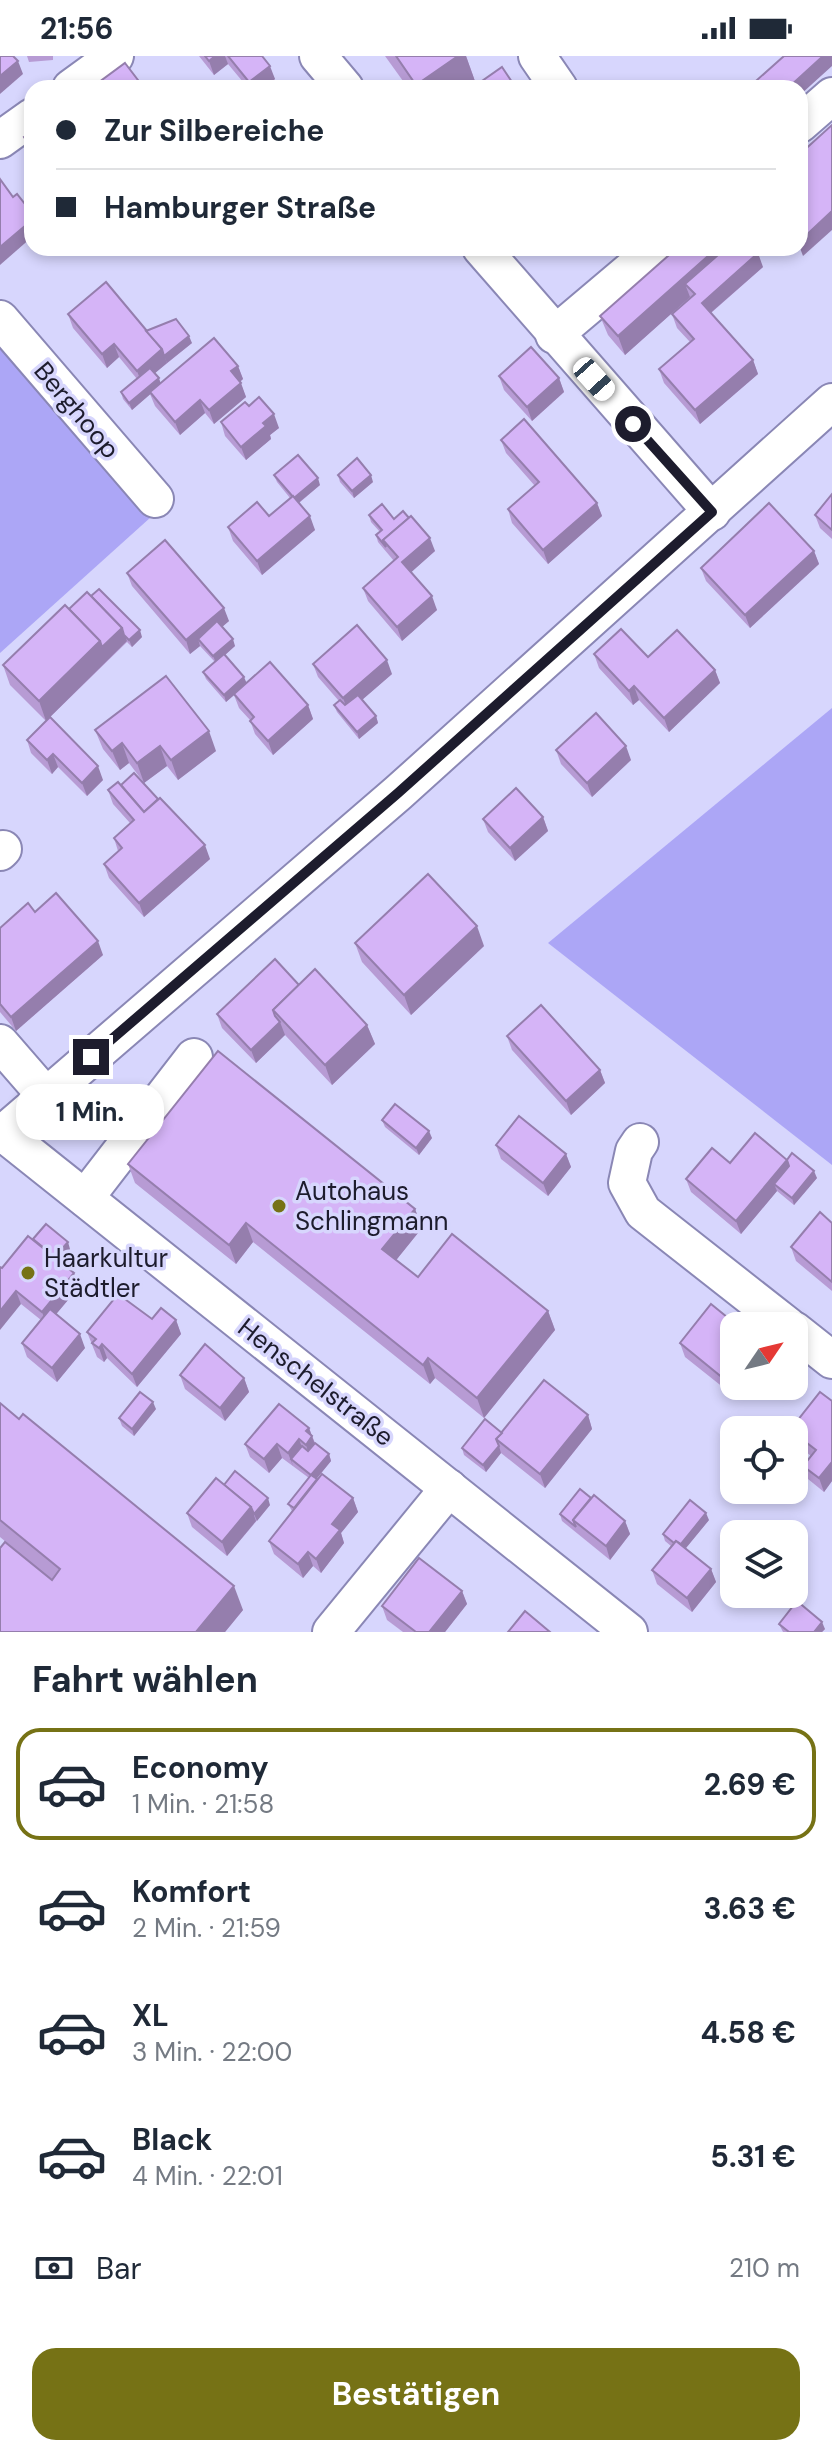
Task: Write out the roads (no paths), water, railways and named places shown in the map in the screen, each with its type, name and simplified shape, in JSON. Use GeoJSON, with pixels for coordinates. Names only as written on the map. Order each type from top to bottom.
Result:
{"type":"FeatureCollection","features":[{"type":"Feature","properties":{"kind":"street"},"geometry":{"type":"LineString","coordinates":[[82,80],[115,56]]}},
{"type":"Feature","properties":{"kind":"street"},"geometry":{"type":"LineString","coordinates":[[318,56],[338,80]]}},
{"type":"Feature","properties":{"kind":"street"},"geometry":{"type":"LineString","coordinates":[[537,56],[554,80]]}},
{"type":"Feature","properties":{"kind":"street"},"geometry":{"type":"LineString","coordinates":[[808,117],[832,96]]}},
{"type":"Feature","properties":{"kind":"street"},"geometry":{"type":"LineString","coordinates":[[0,140],[24,123]]}},
{"type":"Feature","properties":{"kind":"street"},"geometry":{"type":"LineString","coordinates":[[488,256],[712,512]]}},
{"type":"Feature","properties":{"kind":"street"},"geometry":{"type":"LineString","coordinates":[[554,335],[648,256]]}},
{"type":"Feature","properties":{"kind":"street","name":"Berghoop"},"geometry":{"type":"LineString","coordinates":[[0,319],[155,499]]}},
{"type":"Feature","properties":{"kind":"street"},"geometry":{"type":"LineString","coordinates":[[2,1134],[272,901],[712,512],[825,420]]}},
{"type":"Feature","properties":{"kind":"street"},"geometry":{"type":"LineString","coordinates":[[0,1043],[46,1096]]}},
{"type":"Feature","properties":{"kind":"street"},"geometry":{"type":"LineString","coordinates":[[85,1198],[194,1057]]}},
{"type":"Feature","properties":{"kind":"street","name":"Henschelstraße"},"geometry":{"type":"LineString","coordinates":[[2,1134],[629,1632]]}},
{"type":"Feature","properties":{"kind":"street"},"geometry":{"type":"LineString","coordinates":[[640,1142],[634,1151],[627,1183],[643,1212],[770,1312]]}},
{"type":"Feature","properties":{"kind":"street"},"geometry":{"type":"LineString","coordinates":[[808,1341],[832,1360]]}},
{"type":"Feature","properties":{"kind":"street"},"geometry":{"type":"LineString","coordinates":[[331,1632],[449,1488]]}},
{"type":"Feature","properties":{"kind":"place","name":"Autohaus Schlingmann"},"geometry":{"type":"Point","coordinates":[279,1206]}},
{"type":"Feature","properties":{"kind":"place","name":"Haarkultur Städtler"},"geometry":{"type":"Point","coordinates":[28,1273]}}]}
